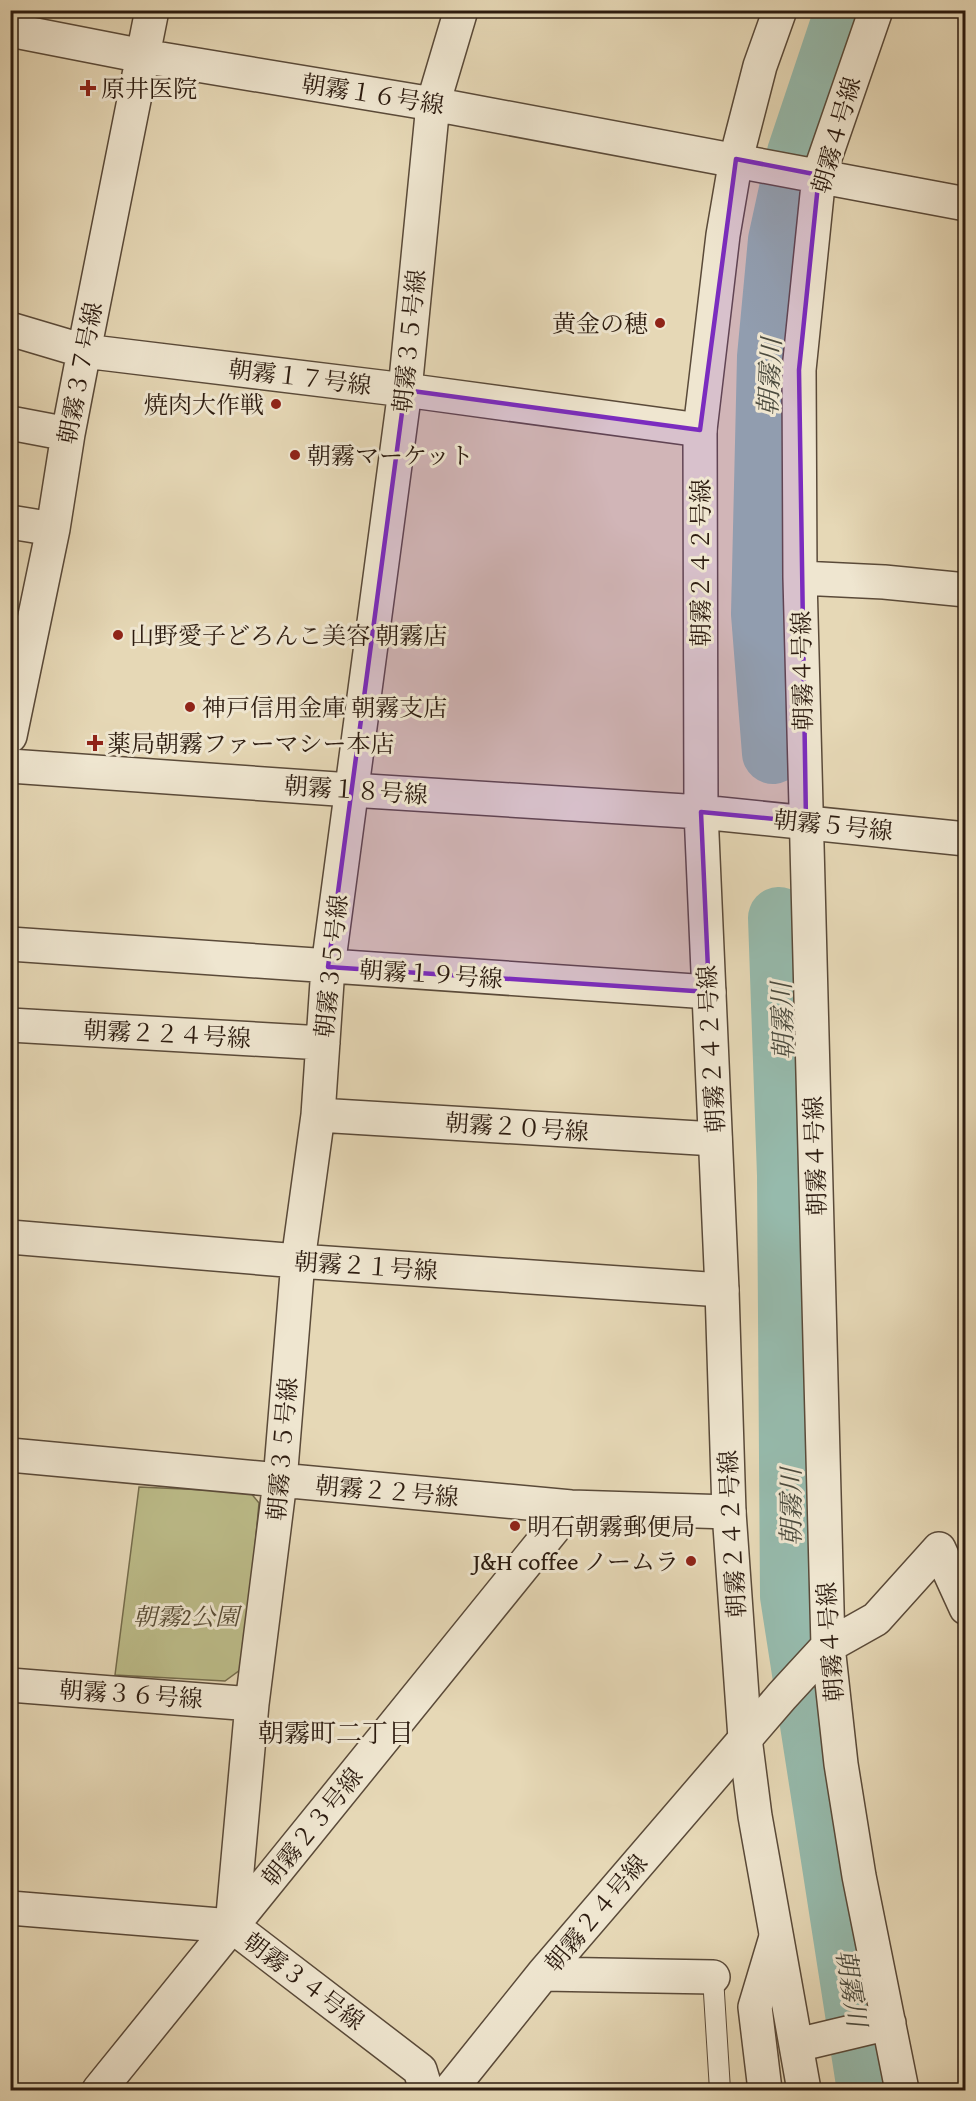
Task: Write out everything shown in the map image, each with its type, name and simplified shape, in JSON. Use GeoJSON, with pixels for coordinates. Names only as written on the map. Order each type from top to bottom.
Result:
{"type":"FeatureCollection","features":[{"type":"Feature","properties":{"kind":"street","name":"朝霧３７号線"},"geometry":{"type":"LineString","coordinates":[[10,736],[53,529],[68,434],[152,10]]}},
{"type":"Feature","properties":{"kind":"street","name":"朝霧３５号線"},"geometry":{"type":"LineString","coordinates":[[232,1926],[252,1704],[280,1481],[298,1261],[318,1115],[328,967],[405,390],[434,104],[461,10]]}},
{"type":"Feature","properties":{"kind":"street","name":"朝霧４号線"},"geometry":{"type":"LineString","coordinates":[[876,10],[813,174],[799,370],[800,578],[824,1649],[883,2024],[902,2091]]}},
{"type":"Feature","properties":{"kind":"street","name":"朝霧２４２号線"},"geometry":{"type":"LineString","coordinates":[[774,12],[736,159],[723,235],[700,430],[701,812],[722,1290],[729,1512],[745,1738],[755,1816],[804,2091]]}},
{"type":"Feature","properties":{"kind":"street","name":"朝霧１６号線"},"geometry":{"type":"LineString","coordinates":[[10,30],[143,56],[434,104],[966,204]]}},
{"type":"Feature","properties":{"kind":"street","name":"朝霧１７号線"},"geometry":{"type":"LineString","coordinates":[[10,329],[84,351],[405,390],[700,430]]}},
{"type":"Feature","properties":{"kind":"street"},"geometry":{"type":"LineString","coordinates":[[10,423],[68,434]]}},
{"type":"Feature","properties":{"kind":"street"},"geometry":{"type":"LineString","coordinates":[[10,522],[53,529]]}},
{"type":"Feature","properties":{"kind":"street"},"geometry":{"type":"LineString","coordinates":[[800,578],[884,582],[966,590]]}},
{"type":"Feature","properties":{"kind":"street","name":"朝霧１８号線"},"geometry":{"type":"LineString","coordinates":[[10,766],[701,812]]}},
{"type":"Feature","properties":{"kind":"street","name":"朝霧５号線"},"geometry":{"type":"LineString","coordinates":[[701,812],[966,839]]}},
{"type":"Feature","properties":{"kind":"street","name":"朝霧１９号線"},"geometry":{"type":"LineString","coordinates":[[10,944],[709,992]]}},
{"type":"Feature","properties":{"kind":"street","name":"朝霧２２４号線"},"geometry":{"type":"LineString","coordinates":[[10,1025],[322,1043]]}},
{"type":"Feature","properties":{"kind":"street","name":"朝霧２０号線"},"geometry":{"type":"LineString","coordinates":[[318,1115],[715,1139]]}},
{"type":"Feature","properties":{"kind":"street","name":"朝霧２１号線"},"geometry":{"type":"LineString","coordinates":[[10,1237],[298,1261],[722,1290]]}},
{"type":"Feature","properties":{"kind":"street","name":"朝霧２２号線"},"geometry":{"type":"LineString","coordinates":[[10,1455],[571,1508],[729,1512]]}},
{"type":"Feature","properties":{"kind":"street","name":"朝霧２３号線"},"geometry":{"type":"LineString","coordinates":[[99,2091],[571,1508]]}},
{"type":"Feature","properties":{"kind":"street"},"geometry":{"type":"LineString","coordinates":[[952,1547],[966,1608]]}},
{"type":"Feature","properties":{"kind":"street","name":"朝霧２４号線"},"geometry":{"type":"LineString","coordinates":[[450,2091],[543,1974],[824,1649],[876,1619],[952,1547]]}},
{"type":"Feature","properties":{"kind":"street","name":"朝霧３６号線"},"geometry":{"type":"LineString","coordinates":[[10,1685],[252,1704]]}},
{"type":"Feature","properties":{"kind":"street","name":"朝霧３４号線"},"geometry":{"type":"LineString","coordinates":[[10,1908],[232,1926],[420,2070],[426,2091]]}},
{"type":"Feature","properties":{"kind":"street"},"geometry":{"type":"LineString","coordinates":[[765,2091],[755,2007],[776,1937]]}},
{"type":"Feature","properties":{"kind":"street"},"geometry":{"type":"LineString","coordinates":[[543,1974],[713,1977]]}},
{"type":"Feature","properties":{"kind":"street"},"geometry":{"type":"LineString","coordinates":[[797,2045],[883,2024]]}},
{"type":"Feature","properties":{"kind":"lane"},"geometry":{"type":"LineString","coordinates":[[713,1977],[720,2091]]}},
{"type":"Feature","properties":{"kind":"highlighted area"},"geometry":{"type":"Polygon","coordinates":[[[736,159],[819,175],[799,370],[806,822],[701,812],[709,992],[328,967],[405,390],[700,430],[736,159]]]}},
{"type":"Feature","properties":{"kind":"green space","name":"朝霧2公園"},"geometry":{"type":"Polygon","coordinates":[[[139,1487],[250,1492],[259,1503],[244,1667],[225,1681],[115,1675],[139,1487]]]}},
{"type":"Feature","properties":{"kind":"waterway","name":"朝霧川"},"geometry":{"type":"LineString","coordinates":[[773,753],[762,614],[768,357],[779,240],[798,153],[846,10]]}},
{"type":"Feature","properties":{"kind":"waterway","name":"朝霧川"},"geometry":{"type":"LineString","coordinates":[[779,918],[788,1175],[791,1596],[868,2090]]}},
{"type":"Feature","properties":{"kind":"place","name":"原井医院"},"geometry":{"type":"Point","coordinates":[88,88]}},
{"type":"Feature","properties":{"kind":"place","name":"黄金の穂"},"geometry":{"type":"Point","coordinates":[660,323]}},
{"type":"Feature","properties":{"kind":"place","name":"焼肉大作戦"},"geometry":{"type":"Point","coordinates":[276,404]}},
{"type":"Feature","properties":{"kind":"place","name":"朝霧マーケット"},"geometry":{"type":"Point","coordinates":[295,455]}},
{"type":"Feature","properties":{"kind":"place","name":"山野愛子どろんこ美容 朝霧店"},"geometry":{"type":"Point","coordinates":[118,635]}},
{"type":"Feature","properties":{"kind":"place","name":"神戸信用金庫 朝霧支店"},"geometry":{"type":"Point","coordinates":[190,707]}},
{"type":"Feature","properties":{"kind":"place","name":"薬局朝霧ファーマシー本店"},"geometry":{"type":"Point","coordinates":[95,743]}},
{"type":"Feature","properties":{"kind":"place","name":"明石朝霧郵便局"},"geometry":{"type":"Point","coordinates":[515,1526]}},
{"type":"Feature","properties":{"kind":"place","name":"J&H coffee ノームラ"},"geometry":{"type":"Point","coordinates":[691,1561]}},
{"type":"Feature","properties":{"kind":"district","name":"朝霧町二丁目"},"geometry":{"type":"Point","coordinates":[336,1732]}}]}
